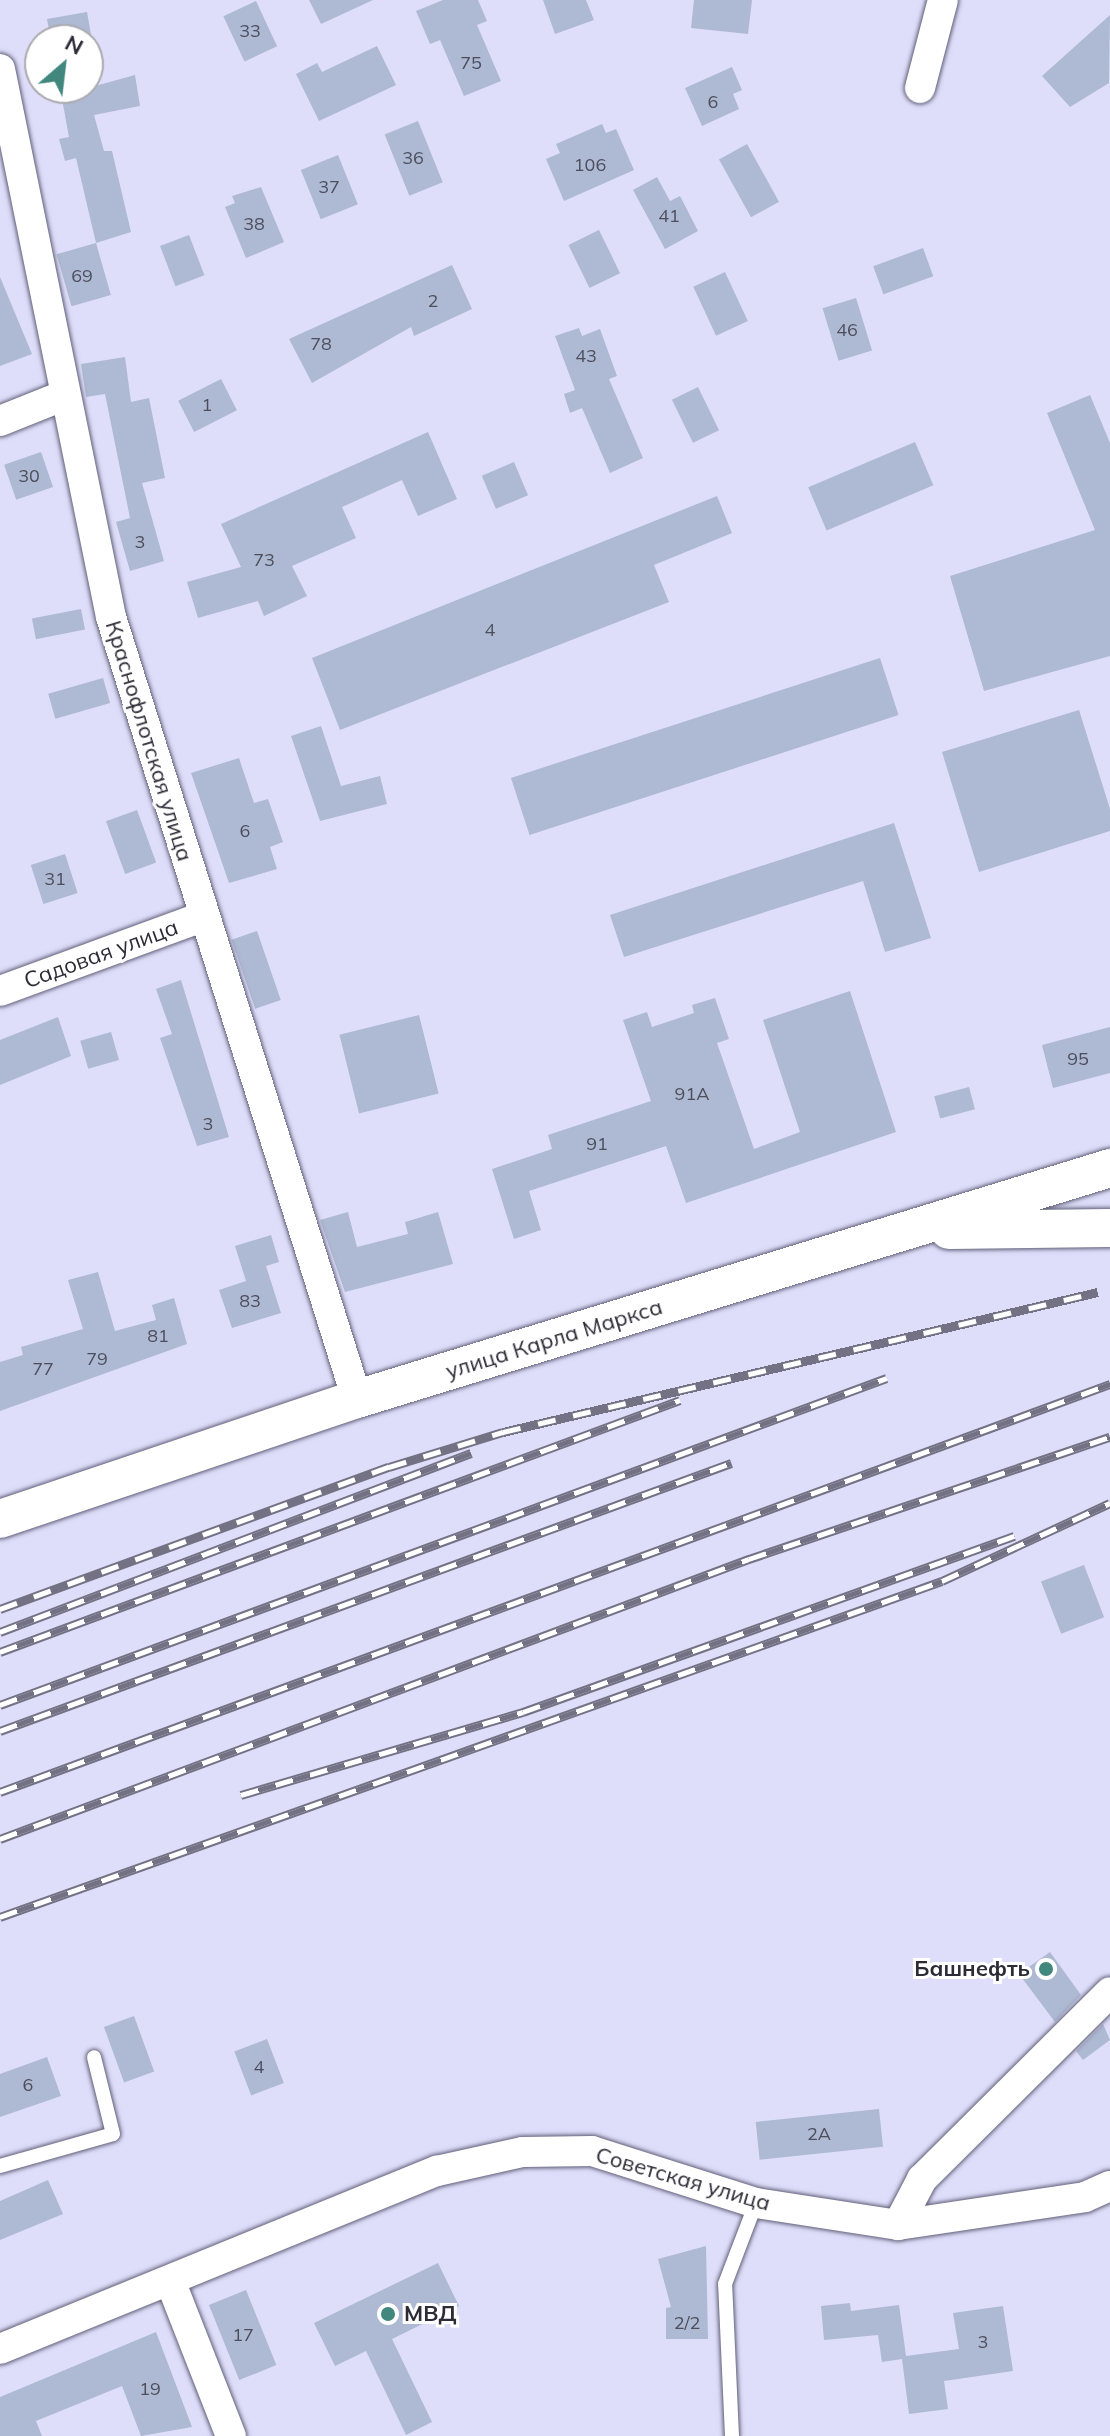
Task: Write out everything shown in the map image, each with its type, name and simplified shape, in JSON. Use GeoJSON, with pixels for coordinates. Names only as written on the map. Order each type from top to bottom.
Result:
{"type":"FeatureCollection","features":[{"type":"Feature","properties":{"kind":"street"},"geometry":{"type":"LineString","coordinates":[[920,88],[943,0]]}},
{"type":"Feature","properties":{"kind":"street","name":"Краснофлотская улица"},"geometry":{"type":"LineString","coordinates":[[0,69],[111,617],[202,917],[357,1399]]}},
{"type":"Feature","properties":{"kind":"street"},"geometry":{"type":"LineString","coordinates":[[0,421],[65,395]]}},
{"type":"Feature","properties":{"kind":"street","name":"Садовая улица"},"geometry":{"type":"LineString","coordinates":[[0,991],[202,917]]}},
{"type":"Feature","properties":{"kind":"street","name":"улица Карла Маркса"},"geometry":{"type":"LineString","coordinates":[[0,1519],[357,1399],[1110,1168]]}},
{"type":"Feature","properties":{"kind":"street"},"geometry":{"type":"LineString","coordinates":[[910,1230],[1110,1228]]}},
{"type":"Feature","properties":{"kind":"street"},"geometry":{"type":"LineString","coordinates":[[898,2225],[922,2179],[1110,1992]]}},
{"type":"Feature","properties":{"kind":"street","name":"Советская улица"},"geometry":{"type":"LineString","coordinates":[[0,2349],[171,2283],[437,2171],[523,2152],[592,2151],[756,2203],[898,2225],[1085,2197],[1110,2186]]}},
{"type":"Feature","properties":{"kind":"street"},"geometry":{"type":"LineString","coordinates":[[171,2283],[231,2436]]}},
{"type":"Feature","properties":{"kind":"lane"},"geometry":{"type":"LineString","coordinates":[[0,2166],[113,2134],[94,2057]]}},
{"type":"Feature","properties":{"kind":"lane"},"geometry":{"type":"LineString","coordinates":[[732,2436],[725,2284],[756,2203]]}},
{"type":"Feature","properties":{"kind":"building"},"geometry":{"type":"Polygon","coordinates":[[[309,0],[373,0],[321,24],[309,0]]]}},
{"type":"Feature","properties":{"kind":"building"},"geometry":{"type":"Polygon","coordinates":[[[443,0],[478,0],[487,21],[477,25],[501,81],[464,96],[440,40],[430,44],[416,11],[443,0]]]}},
{"type":"Feature","properties":{"kind":"building"},"geometry":{"type":"Polygon","coordinates":[[[543,0],[586,0],[594,20],[555,34],[543,0]]]}},
{"type":"Feature","properties":{"kind":"building"},"geometry":{"type":"Polygon","coordinates":[[[694,0],[752,0],[748,34],[691,28],[694,0]]]}},
{"type":"Feature","properties":{"kind":"building"},"geometry":{"type":"Polygon","coordinates":[[[256,1],[277,46],[245,62],[223,16],[256,1]]]}},
{"type":"Feature","properties":{"kind":"building"},"geometry":{"type":"Polygon","coordinates":[[[87,12],[89,24],[48,24],[47,19],[87,12]]]}},
{"type":"Feature","properties":{"kind":"building"},"geometry":{"type":"Polygon","coordinates":[[[1110,15],[1109,83],[1070,107],[1042,76],[1110,15]]]}},
{"type":"Feature","properties":{"kind":"building"},"geometry":{"type":"Polygon","coordinates":[[[377,46],[396,85],[319,121],[296,74],[317,63],[322,72],[377,46]]]}},
{"type":"Feature","properties":{"kind":"building"},"geometry":{"type":"Polygon","coordinates":[[[732,67],[742,90],[733,94],[739,109],[702,126],[685,88],[732,67]]]}},
{"type":"Feature","properties":{"kind":"building"},"geometry":{"type":"Polygon","coordinates":[[[135,75],[140,106],[94,115],[104,151],[112,151],[131,232],[96,243],[76,158],[65,161],[59,139],[69,137],[63,104],[104,104],[104,84],[135,75]]]}},
{"type":"Feature","properties":{"kind":"building"},"geometry":{"type":"Polygon","coordinates":[[[418,121],[443,182],[409,196],[385,134],[418,121]]]}},
{"type":"Feature","properties":{"kind":"building"},"geometry":{"type":"Polygon","coordinates":[[[602,124],[606,133],[616,129],[634,170],[564,201],[546,159],[560,153],[556,144],[602,124]]]}},
{"type":"Feature","properties":{"kind":"building"},"geometry":{"type":"Polygon","coordinates":[[[747,144],[779,202],[751,217],[719,160],[747,144]]]}},
{"type":"Feature","properties":{"kind":"building"},"geometry":{"type":"Polygon","coordinates":[[[338,155],[358,204],[321,219],[301,170],[338,155]]]}},
{"type":"Feature","properties":{"kind":"building"},"geometry":{"type":"Polygon","coordinates":[[[657,177],[670,201],[680,196],[698,231],[665,249],[633,190],[657,177]]]}},
{"type":"Feature","properties":{"kind":"building"},"geometry":{"type":"Polygon","coordinates":[[[261,187],[284,242],[246,258],[225,207],[235,203],[232,196],[261,187]]]}},
{"type":"Feature","properties":{"kind":"building"},"geometry":{"type":"Polygon","coordinates":[[[599,230],[620,273],[589,288],[568,245],[599,230]]]}},
{"type":"Feature","properties":{"kind":"building"},"geometry":{"type":"Polygon","coordinates":[[[189,235],[204,275],[175,286],[160,246],[189,235]]]}},
{"type":"Feature","properties":{"kind":"building"},"geometry":{"type":"Polygon","coordinates":[[[96,243],[111,295],[71,306],[57,254],[96,243]]]}},
{"type":"Feature","properties":{"kind":"building"},"geometry":{"type":"Polygon","coordinates":[[[923,248],[933,276],[883,294],[873,266],[923,248]]]}},
{"type":"Feature","properties":{"kind":"building"},"geometry":{"type":"Polygon","coordinates":[[[452,265],[472,309],[414,336],[411,327],[312,383],[289,339],[452,265]]]}},
{"type":"Feature","properties":{"kind":"building"},"geometry":{"type":"Polygon","coordinates":[[[725,272],[748,321],[716,336],[693,287],[725,272]]]}},
{"type":"Feature","properties":{"kind":"building"},"geometry":{"type":"Polygon","coordinates":[[[0,277],[32,354],[0,366],[0,277]]]}},
{"type":"Feature","properties":{"kind":"building"},"geometry":{"type":"Polygon","coordinates":[[[856,298],[872,351],[839,361],[823,308],[856,298]]]}},
{"type":"Feature","properties":{"kind":"building"},"geometry":{"type":"Polygon","coordinates":[[[579,328],[582,336],[600,329],[617,376],[609,379],[643,458],[610,473],[582,408],[570,413],[564,394],[575,390],[555,336],[579,328]]]}},
{"type":"Feature","properties":{"kind":"building"},"geometry":{"type":"Polygon","coordinates":[[[125,357],[131,402],[149,398],[165,478],[142,483],[164,561],[130,571],[116,522],[130,518],[105,394],[86,397],[81,364],[125,357]]]}},
{"type":"Feature","properties":{"kind":"building"},"geometry":{"type":"Polygon","coordinates":[[[221,379],[237,410],[194,432],[178,401],[221,379]]]}},
{"type":"Feature","properties":{"kind":"building"},"geometry":{"type":"Polygon","coordinates":[[[698,387],[719,430],[693,443],[672,400],[698,387]]]}},
{"type":"Feature","properties":{"kind":"building"},"geometry":{"type":"Polygon","coordinates":[[[1090,395],[1110,443],[1110,656],[984,691],[950,576],[1095,530],[1047,413],[1090,395]]]}},
{"type":"Feature","properties":{"kind":"building"},"geometry":{"type":"Polygon","coordinates":[[[428,432],[457,499],[418,516],[402,480],[342,507],[356,538],[292,566],[307,596],[264,616],[258,601],[198,618],[187,582],[241,567],[221,524],[428,432]]]}},
{"type":"Feature","properties":{"kind":"building"},"geometry":{"type":"Polygon","coordinates":[[[915,442],[933,485],[827,531],[808,487],[915,442]]]}},
{"type":"Feature","properties":{"kind":"building"},"geometry":{"type":"Polygon","coordinates":[[[41,452],[53,487],[16,500],[4,465],[41,452]]]}},
{"type":"Feature","properties":{"kind":"building"},"geometry":{"type":"Polygon","coordinates":[[[514,462],[528,495],[496,509],[482,476],[514,462]]]}},
{"type":"Feature","properties":{"kind":"building"},"geometry":{"type":"Polygon","coordinates":[[[717,496],[732,533],[654,565],[669,602],[340,730],[312,658],[717,496]]]}},
{"type":"Feature","properties":{"kind":"building"},"geometry":{"type":"Polygon","coordinates":[[[81,609],[85,630],[36,639],[32,619],[81,609]]]}},
{"type":"Feature","properties":{"kind":"building"},"geometry":{"type":"Polygon","coordinates":[[[880,658],[899,715],[530,835],[511,778],[880,658]]]}},
{"type":"Feature","properties":{"kind":"building"},"geometry":{"type":"Polygon","coordinates":[[[103,678],[110,703],[55,719],[48,694],[103,678]]]}},
{"type":"Feature","properties":{"kind":"building"},"geometry":{"type":"Polygon","coordinates":[[[1079,710],[1110,809],[1110,831],[979,872],[942,752],[1079,710]]]}},
{"type":"Feature","properties":{"kind":"building"},"geometry":{"type":"Polygon","coordinates":[[[321,726],[341,786],[380,776],[387,804],[320,821],[291,736],[321,726]]]}},
{"type":"Feature","properties":{"kind":"building"},"geometry":{"type":"Polygon","coordinates":[[[239,758],[254,803],[268,799],[283,842],[270,847],[277,869],[229,883],[191,773],[239,758]]]}},
{"type":"Feature","properties":{"kind":"building"},"geometry":{"type":"Polygon","coordinates":[[[137,810],[156,863],[125,874],[106,821],[137,810]]]}},
{"type":"Feature","properties":{"kind":"building"},"geometry":{"type":"Polygon","coordinates":[[[894,823],[931,938],[885,952],[863,881],[624,957],[610,915],[894,823]]]}},
{"type":"Feature","properties":{"kind":"building"},"geometry":{"type":"Polygon","coordinates":[[[65,854],[78,893],[43,904],[31,865],[65,854]]]}},
{"type":"Feature","properties":{"kind":"building"},"geometry":{"type":"Polygon","coordinates":[[[257,931],[281,1000],[255,1009],[231,940],[257,931]]]}},
{"type":"Feature","properties":{"kind":"building"},"geometry":{"type":"Polygon","coordinates":[[[181,980],[229,1137],[197,1146],[160,1038],[172,1034],[156,989],[181,980]]]}},
{"type":"Feature","properties":{"kind":"building"},"geometry":{"type":"Polygon","coordinates":[[[850,991],[896,1132],[686,1203],[666,1146],[529,1191],[541,1230],[514,1239],[492,1169],[552,1149],[548,1135],[651,1101],[623,1020],[647,1012],[652,1027],[694,1013],[692,1005],[715,998],[729,1039],[717,1043],[754,1149],[800,1132],[763,1020],[850,991]]]}},
{"type":"Feature","properties":{"kind":"building"},"geometry":{"type":"Polygon","coordinates":[[[419,1015],[439,1094],[359,1113],[339,1035],[419,1015]]]}},
{"type":"Feature","properties":{"kind":"building"},"geometry":{"type":"Polygon","coordinates":[[[58,1017],[71,1056],[0,1085],[0,1040],[58,1017]]]}},
{"type":"Feature","properties":{"kind":"building"},"geometry":{"type":"Polygon","coordinates":[[[1110,1027],[1110,1073],[1053,1088],[1042,1045],[1110,1027]]]}},
{"type":"Feature","properties":{"kind":"building"},"geometry":{"type":"Polygon","coordinates":[[[111,1032],[119,1060],[88,1069],[80,1041],[111,1032]]]}},
{"type":"Feature","properties":{"kind":"building"},"geometry":{"type":"Polygon","coordinates":[[[969,1087],[975,1109],[940,1119],[934,1096],[969,1087]]]}},
{"type":"Feature","properties":{"kind":"building"},"geometry":{"type":"Polygon","coordinates":[[[348,1212],[357,1247],[408,1234],[405,1222],[438,1212],[453,1264],[345,1292],[320,1220],[348,1212]]]}},
{"type":"Feature","properties":{"kind":"building"},"geometry":{"type":"Polygon","coordinates":[[[271,1235],[279,1262],[266,1266],[281,1313],[232,1328],[219,1290],[246,1281],[235,1246],[271,1235]]]}},
{"type":"Feature","properties":{"kind":"building"},"geometry":{"type":"Polygon","coordinates":[[[98,1272],[115,1331],[156,1320],[152,1305],[174,1298],[187,1344],[0,1411],[0,1362],[23,1355],[21,1347],[83,1329],[68,1280],[98,1272]]]}},
{"type":"Feature","properties":{"kind":"building"},"geometry":{"type":"Polygon","coordinates":[[[1084,1565],[1104,1617],[1061,1634],[1041,1581],[1084,1565]]]}},
{"type":"Feature","properties":{"kind":"building"},"geometry":{"type":"Polygon","coordinates":[[[1050,1952],[1081,1995],[1055,2022],[1019,1974],[1050,1952]]]}},
{"type":"Feature","properties":{"kind":"building"},"geometry":{"type":"Polygon","coordinates":[[[134,2016],[154,2071],[124,2082],[104,2027],[134,2016]]]}},
{"type":"Feature","properties":{"kind":"building"},"geometry":{"type":"Polygon","coordinates":[[[1103,2024],[1110,2040],[1083,2060],[1076,2051],[1103,2024]]]}},
{"type":"Feature","properties":{"kind":"building"},"geometry":{"type":"Polygon","coordinates":[[[267,2039],[284,2083],[251,2095],[234,2052],[267,2039]]]}},
{"type":"Feature","properties":{"kind":"building"},"geometry":{"type":"Polygon","coordinates":[[[47,2057],[61,2096],[0,2117],[0,2074],[47,2057]]]}},
{"type":"Feature","properties":{"kind":"building"},"geometry":{"type":"Polygon","coordinates":[[[879,2109],[883,2147],[760,2160],[756,2122],[879,2109]]]}},
{"type":"Feature","properties":{"kind":"building"},"geometry":{"type":"Polygon","coordinates":[[[48,2180],[63,2214],[0,2240],[0,2201],[48,2180]]]}},
{"type":"Feature","properties":{"kind":"building"},"geometry":{"type":"Polygon","coordinates":[[[706,2246],[708,2339],[666,2339],[666,2308],[671,2307],[658,2259],[706,2246]]]}},
{"type":"Feature","properties":{"kind":"building"},"geometry":{"type":"Polygon","coordinates":[[[438,2263],[459,2306],[392,2339],[432,2422],[406,2435],[366,2351],[335,2366],[314,2323],[438,2263]]]}},
{"type":"Feature","properties":{"kind":"building"},"geometry":{"type":"Polygon","coordinates":[[[246,2290],[276,2365],[239,2380],[209,2305],[246,2290]]]}},
{"type":"Feature","properties":{"kind":"building"},"geometry":{"type":"Polygon","coordinates":[[[850,2303],[851,2311],[899,2305],[906,2356],[959,2349],[953,2313],[1003,2306],[1013,2371],[944,2381],[948,2409],[909,2414],[902,2359],[882,2362],[878,2335],[824,2340],[821,2306],[850,2303]]]}},
{"type":"Feature","properties":{"kind":"building"},"geometry":{"type":"Polygon","coordinates":[[[156,2332],[192,2427],[141,2436],[122,2386],[36,2421],[42,2436],[0,2436],[0,2397],[156,2332]]]}},
{"type":"Feature","properties":{"kind":"railway"},"geometry":{"type":"LineString","coordinates":[[0,1609],[389,1467],[503,1432],[1098,1292]]}},
{"type":"Feature","properties":{"kind":"railway"},"geometry":{"type":"LineString","coordinates":[[0,1705],[887,1378]]}},
{"type":"Feature","properties":{"kind":"railway"},"geometry":{"type":"LineString","coordinates":[[0,1792],[1110,1384]]}},
{"type":"Feature","properties":{"kind":"railway"},"geometry":{"type":"LineString","coordinates":[[0,1652],[680,1400]]}},
{"type":"Feature","properties":{"kind":"railway"},"geometry":{"type":"LineString","coordinates":[[0,1839],[749,1559],[1110,1437]]}},
{"type":"Feature","properties":{"kind":"railway"},"geometry":{"type":"LineString","coordinates":[[0,1632],[471,1453]]}},
{"type":"Feature","properties":{"kind":"railway"},"geometry":{"type":"LineString","coordinates":[[0,1731],[731,1463]]}},
{"type":"Feature","properties":{"kind":"railway"},"geometry":{"type":"LineString","coordinates":[[0,1917],[942,1581],[1110,1503]]}},
{"type":"Feature","properties":{"kind":"railway"},"geometry":{"type":"LineString","coordinates":[[241,1795],[523,1712],[1014,1536]]}},
{"type":"Feature","properties":{"kind":"place","name":"Башнефть"},"geometry":{"type":"Point","coordinates":[1046,1969]}},
{"type":"Feature","properties":{"kind":"place","name":"МВД"},"geometry":{"type":"Point","coordinates":[388,2314]}}]}
